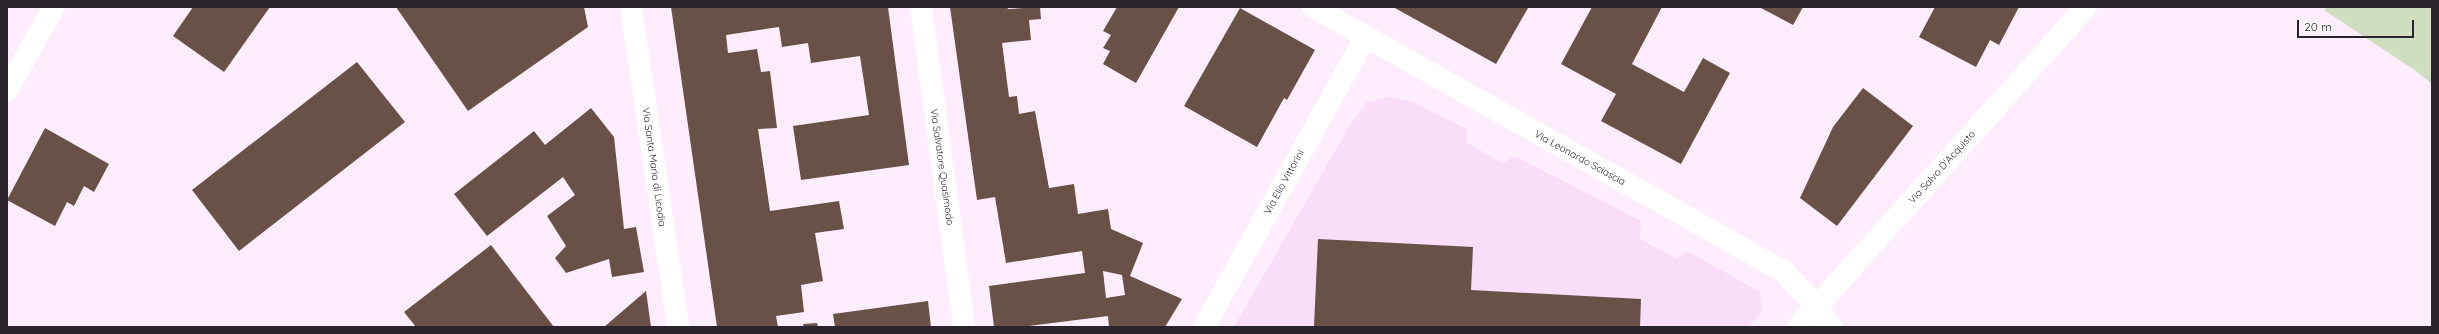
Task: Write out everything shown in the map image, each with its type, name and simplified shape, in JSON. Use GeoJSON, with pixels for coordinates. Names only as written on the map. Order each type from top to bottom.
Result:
{"type":"FeatureCollection","features":[{"type":"Feature","properties":{"kind":"street"},"geometry":{"type":"LineString","coordinates":[[7,90],[54,7]]}},
{"type":"Feature","properties":{"kind":"street","name":"Via Santa Maria di Licodia"},"geometry":{"type":"LineString","coordinates":[[631,7],[678,327]]}},
{"type":"Feature","properties":{"kind":"street","name":"Via Salvatore Quasimodo"},"geometry":{"type":"LineString","coordinates":[[921,7],[964,327]]}},
{"type":"Feature","properties":{"kind":"street","name":"Via Leonardo Sciascia"},"geometry":{"type":"LineString","coordinates":[[1313,7],[1365,38],[1783,271],[1816,306],[1831,327]]}},
{"type":"Feature","properties":{"kind":"street","name":"Via Salvo D'Acquisto"},"geometry":{"type":"LineString","coordinates":[[1798,327],[2086,7]]}},
{"type":"Feature","properties":{"kind":"street","name":"Via Elio Vittorini"},"geometry":{"type":"LineString","coordinates":[[1204,327],[1365,38]]}},
{"type":"Feature","properties":{"kind":"shaded area"},"geometry":{"type":"Polygon","coordinates":[[[1389,97],[1412,102],[1467,129],[1467,143],[1503,163],[1515,156],[1641,221],[1640,239],[1677,259],[1687,251],[1760,292],[1762,311],[1748,327],[1234,327],[1350,125],[1367,102],[1389,97]]]}},
{"type":"Feature","properties":{"kind":"green space"},"geometry":{"type":"Polygon","coordinates":[[[2327,7],[2432,7],[2432,84],[2416,71],[2324,10],[2327,7]]]}},
{"type":"Feature","properties":{"kind":"building"},"geometry":{"type":"Polygon","coordinates":[[[193,7],[270,7],[224,72],[173,36],[193,7]]]}},
{"type":"Feature","properties":{"kind":"building"},"geometry":{"type":"Polygon","coordinates":[[[396,7],[584,7],[588,27],[468,111],[396,7]]]}},
{"type":"Feature","properties":{"kind":"building"},"geometry":{"type":"Polygon","coordinates":[[[671,7],[888,7],[909,165],[801,180],[793,126],[869,115],[860,56],[811,63],[808,43],[782,47],[779,27],[726,35],[728,53],[757,49],[761,72],[770,71],[777,128],[758,129],[770,211],[839,201],[844,229],[815,233],[823,281],[801,285],[804,312],[776,316],[778,327],[717,327],[671,7]]]}},
{"type":"Feature","properties":{"kind":"building"},"geometry":{"type":"Polygon","coordinates":[[[950,7],[1007,7],[1008,9],[1040,7],[1041,19],[1029,20],[1031,40],[1002,43],[1009,97],[1017,96],[1019,114],[1035,111],[1049,188],[1074,184],[1078,214],[1108,209],[1111,229],[1143,243],[1130,276],[1182,299],[1165,327],[1109,327],[1108,316],[1021,327],[994,327],[989,286],[1085,273],[1082,251],[1006,263],[995,197],[977,200],[950,7]],[[1103,271],[1106,298],[1125,295],[1122,275],[1103,271]]]}},
{"type":"Feature","properties":{"kind":"building"},"geometry":{"type":"Polygon","coordinates":[[[1117,7],[1179,7],[1136,83],[1103,64],[1110,51],[1103,48],[1111,35],[1103,31],[1117,7]]]}},
{"type":"Feature","properties":{"kind":"building"},"geometry":{"type":"Polygon","coordinates":[[[1393,7],[1526,7],[1528,8],[1496,64],[1393,7]]]}},
{"type":"Feature","properties":{"kind":"building"},"geometry":{"type":"Polygon","coordinates":[[[1592,7],[1662,7],[1632,64],[1684,92],[1703,58],[1730,73],[1681,164],[1601,121],[1616,94],[1561,64],[1592,7]]]}},
{"type":"Feature","properties":{"kind":"building"},"geometry":{"type":"Polygon","coordinates":[[[1759,7],[1803,7],[1793,25],[1759,7]]]}},
{"type":"Feature","properties":{"kind":"building"},"geometry":{"type":"Polygon","coordinates":[[[1935,7],[2019,7],[1999,45],[1990,40],[1976,67],[1919,37],[1935,7]]]}},
{"type":"Feature","properties":{"kind":"building"},"geometry":{"type":"Polygon","coordinates":[[[1240,8],[1315,50],[1287,100],[1284,98],[1257,147],[1184,106],[1240,8]]]}},
{"type":"Feature","properties":{"kind":"building"},"geometry":{"type":"Polygon","coordinates":[[[357,62],[405,122],[239,251],[192,190],[357,62]]]}},
{"type":"Feature","properties":{"kind":"building"},"geometry":{"type":"Polygon","coordinates":[[[1863,88],[1913,126],[1837,226],[1800,198],[1833,127],[1863,88]]]}},
{"type":"Feature","properties":{"kind":"building"},"geometry":{"type":"Polygon","coordinates":[[[591,108],[614,137],[624,229],[636,227],[644,272],[612,277],[609,259],[566,273],[555,258],[566,246],[547,216],[575,195],[563,177],[487,236],[454,194],[534,131],[545,145],[591,108]]]}},
{"type":"Feature","properties":{"kind":"building"},"geometry":{"type":"Polygon","coordinates":[[[45,128],[109,164],[94,192],[84,186],[74,206],[67,202],[55,226],[7,200],[45,128]]]}},
{"type":"Feature","properties":{"kind":"building"},"geometry":{"type":"Polygon","coordinates":[[[1318,239],[1473,247],[1471,290],[1641,299],[1640,327],[1314,326],[1318,239]]]}},
{"type":"Feature","properties":{"kind":"building"},"geometry":{"type":"Polygon","coordinates":[[[491,245],[554,327],[416,327],[404,312],[491,245]]]}},
{"type":"Feature","properties":{"kind":"building"},"geometry":{"type":"Polygon","coordinates":[[[646,291],[651,327],[604,327],[646,291]]]}},
{"type":"Feature","properties":{"kind":"building"},"geometry":{"type":"Polygon","coordinates":[[[928,301],[931,327],[835,327],[833,314],[928,301]]]}},
{"type":"Feature","properties":{"kind":"building"},"geometry":{"type":"Polygon","coordinates":[[[817,323],[818,327],[804,327],[803,324],[817,323]]]}}]}
